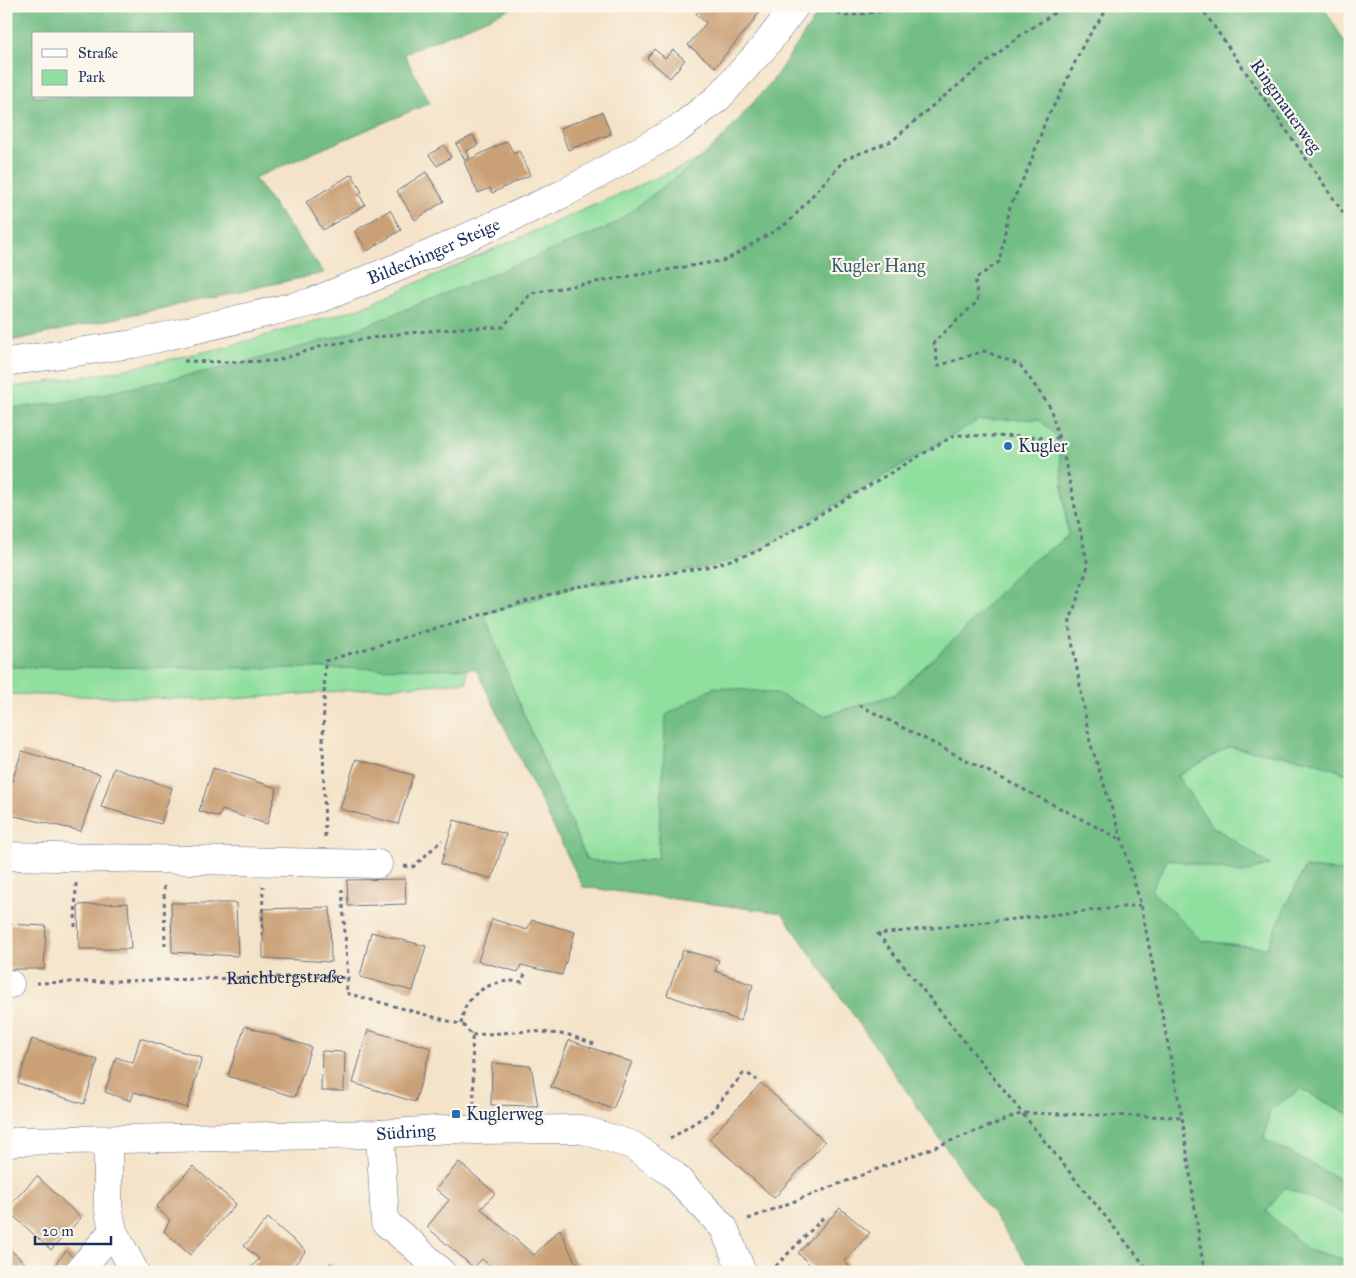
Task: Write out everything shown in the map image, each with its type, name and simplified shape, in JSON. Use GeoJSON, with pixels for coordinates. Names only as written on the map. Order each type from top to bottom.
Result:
{"type":"FeatureCollection","features":[{"type":"Feature","properties":{"kind":"street","name":"Bildechinger Steige"},"geometry":{"type":"LineString","coordinates":[[6,362],[133,344],[312,302],[428,255],[514,217],[584,184],[678,129],[718,98],[765,46],[795,6]]}},
{"type":"Feature","properties":{"kind":"street"},"geometry":{"type":"LineString","coordinates":[[6,856],[378,864]]}},
{"type":"Feature","properties":{"kind":"street","name":"Südring"},"geometry":{"type":"LineString","coordinates":[[6,1144],[19,1141],[380,1134],[450,1129],[580,1129],[632,1145],[673,1174],[724,1228],[742,1272]]}},
{"type":"Feature","properties":{"kind":"street"},"geometry":{"type":"LineString","coordinates":[[380,1134],[385,1222],[441,1272]]}},
{"type":"Feature","properties":{"kind":"street"},"geometry":{"type":"LineString","coordinates":[[108,1140],[108,1206],[114,1232],[134,1272]]}},
{"type":"Feature","properties":{"kind":"street"},"geometry":{"type":"LineString","coordinates":[[78,1272],[114,1232]]}},
{"type":"Feature","properties":{"kind":"path"},"geometry":{"type":"LineString","coordinates":[[828,6],[826,9],[846,16],[919,6]]}},
{"type":"Feature","properties":{"kind":"path"},"geometry":{"type":"LineString","coordinates":[[179,360],[224,362],[275,361],[326,345],[398,334],[461,328],[503,327],[531,293],[726,260],[789,222],[846,159],[892,141],[931,106],[1018,37],[1065,6]]}},
{"type":"Feature","properties":{"kind":"path"},"geometry":{"type":"LineString","coordinates":[[1109,6],[1084,44],[1058,99],[1047,117],[1030,164],[1010,207],[999,262],[975,279],[978,301],[934,342],[938,366],[984,351],[1020,365],[1050,407],[1065,461],[1088,566],[1069,624],[1090,742],[1141,905],[1182,1117],[1205,1272]]}},
{"type":"Feature","properties":{"kind":"path","name":"Ringmauerweg"},"geometry":{"type":"LineString","coordinates":[[1200,6],[1350,223]]}},
{"type":"Feature","properties":{"kind":"path"},"geometry":{"type":"LineString","coordinates":[[348,978],[340,863],[324,835],[323,742],[325,662],[575,587],[712,566],[756,552],[955,435],[1058,438]]}},
{"type":"Feature","properties":{"kind":"path"},"geometry":{"type":"LineString","coordinates":[[859,705],[1122,840]]}},
{"type":"Feature","properties":{"kind":"path"},"geometry":{"type":"LineString","coordinates":[[378,864],[414,867],[442,840]]}},
{"type":"Feature","properties":{"kind":"path"},"geometry":{"type":"LineString","coordinates":[[75,927],[76,857]]}},
{"type":"Feature","properties":{"kind":"path"},"geometry":{"type":"LineString","coordinates":[[163,859],[165,950]]}},
{"type":"Feature","properties":{"kind":"path"},"geometry":{"type":"LineString","coordinates":[[262,936],[263,861]]}},
{"type":"Feature","properties":{"kind":"path"},"geometry":{"type":"LineString","coordinates":[[1141,905],[878,934],[1150,1272]]}},
{"type":"Feature","properties":{"kind":"path"},"geometry":{"type":"LineString","coordinates":[[461,1024],[465,1008],[475,995],[486,987],[497,983],[514,980],[522,982],[526,971]]}},
{"type":"Feature","properties":{"kind":"path","name":"Raichbergstraße"},"geometry":{"type":"LineString","coordinates":[[8,984],[313,977],[348,978],[346,993],[461,1024],[472,1034]]}},
{"type":"Feature","properties":{"kind":"path"},"geometry":{"type":"LineString","coordinates":[[475,1130],[472,1034],[531,1031],[569,1035],[594,1044]]}},
{"type":"Feature","properties":{"kind":"path"},"geometry":{"type":"LineString","coordinates":[[648,1156],[711,1112],[743,1074],[748,1074],[757,1080]]}},
{"type":"Feature","properties":{"kind":"path"},"geometry":{"type":"LineString","coordinates":[[724,1228],[1023,1113],[1182,1117]]}},
{"type":"Feature","properties":{"kind":"path"},"geometry":{"type":"LineString","coordinates":[[770,1272],[823,1218]]}},
{"type":"Feature","properties":{"kind":"green space"},"geometry":{"type":"Polygon","coordinates":[[[6,6],[516,6],[404,54],[430,103],[254,178],[324,273],[6,342],[6,6]]]}},
{"type":"Feature","properties":{"kind":"green space"},"geometry":{"type":"Polygon","coordinates":[[[823,6],[1323,6],[1350,51],[1350,775],[1310,760],[1229,747],[1177,776],[1211,825],[1270,865],[1242,873],[1168,859],[1151,890],[1202,941],[1267,948],[1305,868],[1350,872],[1350,1115],[1301,1089],[1270,1109],[1264,1139],[1350,1185],[1350,1216],[1285,1187],[1266,1212],[1307,1249],[1350,1261],[1350,1272],[1033,1272],[782,913],[583,887],[476,669],[6,667],[6,409],[66,402],[248,362],[343,335],[611,226],[712,150],[773,80],[823,6]],[[1039,419],[978,420],[756,552],[712,566],[575,587],[484,614],[520,706],[587,860],[619,864],[658,858],[666,715],[715,687],[776,693],[824,716],[894,695],[961,633],[1022,569],[1068,536],[1058,438],[1039,419]]]}},
{"type":"Feature","properties":{"kind":"green space","name":"Kugler Hang"},"geometry":{"type":"Polygon","coordinates":[[[738,125],[1031,419],[1039,419],[1058,438],[1068,536],[1022,569],[961,633],[894,695],[824,716],[776,693],[667,715],[658,858],[619,864],[587,860],[520,706],[488,625],[463,630],[467,682],[218,700],[6,694],[6,388],[108,373],[226,347],[357,309],[697,160],[738,125]]]}},
{"type":"Feature","properties":{"kind":"green space"},"geometry":{"type":"Polygon","coordinates":[[[1229,747],[1310,760],[1350,775],[1350,872],[1305,868],[1267,948],[1202,941],[1151,890],[1168,859],[1242,873],[1270,865],[1211,825],[1177,776],[1229,747]]]}},
{"type":"Feature","properties":{"kind":"green space"},"geometry":{"type":"Polygon","coordinates":[[[1301,1089],[1350,1115],[1350,1185],[1264,1139],[1270,1109],[1301,1089]]]}},
{"type":"Feature","properties":{"kind":"green space"},"geometry":{"type":"Polygon","coordinates":[[[1285,1187],[1350,1216],[1350,1261],[1307,1249],[1266,1212],[1285,1187]]]}},
{"type":"Feature","properties":{"kind":"building"},"geometry":{"type":"Polygon","coordinates":[[[703,6],[763,6],[752,23],[715,67],[688,45],[706,23],[696,14],[703,6]]]}},
{"type":"Feature","properties":{"kind":"building"},"geometry":{"type":"Polygon","coordinates":[[[654,49],[665,58],[673,50],[685,60],[670,78],[647,58],[654,49]]]}},
{"type":"Feature","properties":{"kind":"building"},"geometry":{"type":"Polygon","coordinates":[[[602,112],[611,134],[568,150],[560,128],[602,112]]]}},
{"type":"Feature","properties":{"kind":"building"},"geometry":{"type":"Polygon","coordinates":[[[473,135],[478,145],[466,151],[469,158],[465,160],[456,144],[473,135]]]}},
{"type":"Feature","properties":{"kind":"building"},"geometry":{"type":"Polygon","coordinates":[[[507,141],[514,154],[519,151],[530,175],[492,193],[490,188],[478,193],[464,162],[507,141]]]}},
{"type":"Feature","properties":{"kind":"building"},"geometry":{"type":"Polygon","coordinates":[[[444,145],[451,157],[437,166],[429,155],[444,145]]]}},
{"type":"Feature","properties":{"kind":"building"},"geometry":{"type":"Polygon","coordinates":[[[426,172],[444,201],[415,220],[397,191],[426,172]]]}},
{"type":"Feature","properties":{"kind":"building"},"geometry":{"type":"Polygon","coordinates":[[[352,174],[362,192],[359,194],[365,205],[323,230],[306,202],[352,174]]]}},
{"type":"Feature","properties":{"kind":"building"},"geometry":{"type":"Polygon","coordinates":[[[390,210],[401,230],[367,251],[355,231],[390,210]]]}},
{"type":"Feature","properties":{"kind":"building"},"geometry":{"type":"Polygon","coordinates":[[[22,751],[100,774],[81,831],[6,814],[6,799],[22,751]]]}},
{"type":"Feature","properties":{"kind":"building"},"geometry":{"type":"Polygon","coordinates":[[[356,759],[413,775],[398,824],[340,809],[356,759]]]}},
{"type":"Feature","properties":{"kind":"building"},"geometry":{"type":"Polygon","coordinates":[[[114,768],[172,788],[161,824],[101,807],[114,768]]]}},
{"type":"Feature","properties":{"kind":"building"},"geometry":{"type":"Polygon","coordinates":[[[213,768],[277,788],[267,824],[222,810],[219,817],[199,811],[213,768]]]}},
{"type":"Feature","properties":{"kind":"building"},"geometry":{"type":"Polygon","coordinates":[[[454,820],[506,834],[492,879],[441,864],[454,820]]]}},
{"type":"Feature","properties":{"kind":"building"},"geometry":{"type":"Polygon","coordinates":[[[405,879],[406,904],[348,906],[347,880],[405,879]]]}},
{"type":"Feature","properties":{"kind":"building"},"geometry":{"type":"Polygon","coordinates":[[[128,903],[131,949],[79,949],[78,905],[128,903]]]}},
{"type":"Feature","properties":{"kind":"building"},"geometry":{"type":"Polygon","coordinates":[[[171,903],[236,903],[238,956],[172,952],[171,903]]]}},
{"type":"Feature","properties":{"kind":"building"},"geometry":{"type":"Polygon","coordinates":[[[330,907],[331,962],[263,958],[263,909],[330,907]]]}},
{"type":"Feature","properties":{"kind":"building"},"geometry":{"type":"Polygon","coordinates":[[[492,919],[527,930],[532,920],[575,932],[562,975],[521,965],[518,972],[478,961],[492,919]]]}},
{"type":"Feature","properties":{"kind":"building"},"geometry":{"type":"Polygon","coordinates":[[[6,924],[46,926],[44,969],[6,969],[6,924]]]}},
{"type":"Feature","properties":{"kind":"building"},"geometry":{"type":"Polygon","coordinates":[[[371,932],[426,946],[413,991],[360,977],[371,932]]]}},
{"type":"Feature","properties":{"kind":"building"},"geometry":{"type":"Polygon","coordinates":[[[683,950],[719,960],[715,971],[753,985],[740,1021],[667,995],[683,950]]]}},
{"type":"Feature","properties":{"kind":"building"},"geometry":{"type":"Polygon","coordinates":[[[245,1026],[311,1047],[295,1097],[228,1076],[245,1026]]]}},
{"type":"Feature","properties":{"kind":"building"},"geometry":{"type":"Polygon","coordinates":[[[368,1030],[431,1048],[415,1102],[353,1083],[368,1030]]]}},
{"type":"Feature","properties":{"kind":"building"},"geometry":{"type":"Polygon","coordinates":[[[140,1038],[202,1058],[187,1108],[134,1092],[131,1101],[105,1092],[116,1057],[133,1063],[140,1038]]]}},
{"type":"Feature","properties":{"kind":"building"},"geometry":{"type":"Polygon","coordinates":[[[32,1039],[98,1060],[84,1104],[18,1083],[32,1039]]]}},
{"type":"Feature","properties":{"kind":"building"},"geometry":{"type":"Polygon","coordinates":[[[569,1040],[632,1062],[613,1109],[551,1087],[569,1040]]]}},
{"type":"Feature","properties":{"kind":"building"},"geometry":{"type":"Polygon","coordinates":[[[322,1051],[345,1052],[344,1091],[321,1091],[322,1051]]]}},
{"type":"Feature","properties":{"kind":"building"},"geometry":{"type":"Polygon","coordinates":[[[492,1063],[531,1066],[538,1106],[491,1105],[492,1063]]]}},
{"type":"Feature","properties":{"kind":"building"},"geometry":{"type":"Polygon","coordinates":[[[761,1083],[825,1142],[774,1198],[709,1139],[761,1083]]]}},
{"type":"Feature","properties":{"kind":"building"},"geometry":{"type":"Polygon","coordinates":[[[459,1162],[495,1193],[481,1209],[534,1255],[560,1229],[574,1260],[586,1272],[497,1272],[482,1259],[474,1268],[427,1227],[449,1200],[436,1189],[459,1162]]]}},
{"type":"Feature","properties":{"kind":"building"},"geometry":{"type":"Polygon","coordinates":[[[193,1166],[236,1204],[190,1255],[164,1231],[170,1220],[156,1207],[193,1166]]]}},
{"type":"Feature","properties":{"kind":"building"},"geometry":{"type":"Polygon","coordinates":[[[37,1176],[81,1218],[51,1250],[6,1209],[37,1176]]]}},
{"type":"Feature","properties":{"kind":"building"},"geometry":{"type":"Polygon","coordinates":[[[840,1208],[870,1233],[844,1261],[855,1272],[817,1272],[798,1253],[840,1208]]]}},
{"type":"Feature","properties":{"kind":"building"},"geometry":{"type":"Polygon","coordinates":[[[268,1218],[306,1251],[288,1272],[247,1272],[259,1259],[244,1246],[268,1218]]]}},
{"type":"Feature","properties":{"kind":"building"},"geometry":{"type":"Polygon","coordinates":[[[6,1246],[26,1264],[19,1272],[6,1272],[6,1246]]]}},
{"type":"Feature","properties":{"kind":"building"},"geometry":{"type":"Polygon","coordinates":[[[66,1251],[75,1259],[64,1272],[57,1272],[52,1268],[66,1251]]]}},
{"type":"Feature","properties":{"kind":"building"},"geometry":{"type":"Polygon","coordinates":[[[330,1263],[340,1272],[322,1272],[330,1263]]]}},
{"type":"Feature","properties":{"kind":"place","name":"Kugler"},"geometry":{"type":"Point","coordinates":[1008,446]}},
{"type":"Feature","properties":{"kind":"place","name":"Kuglerweg"},"geometry":{"type":"Point","coordinates":[456,1114]}}]}
